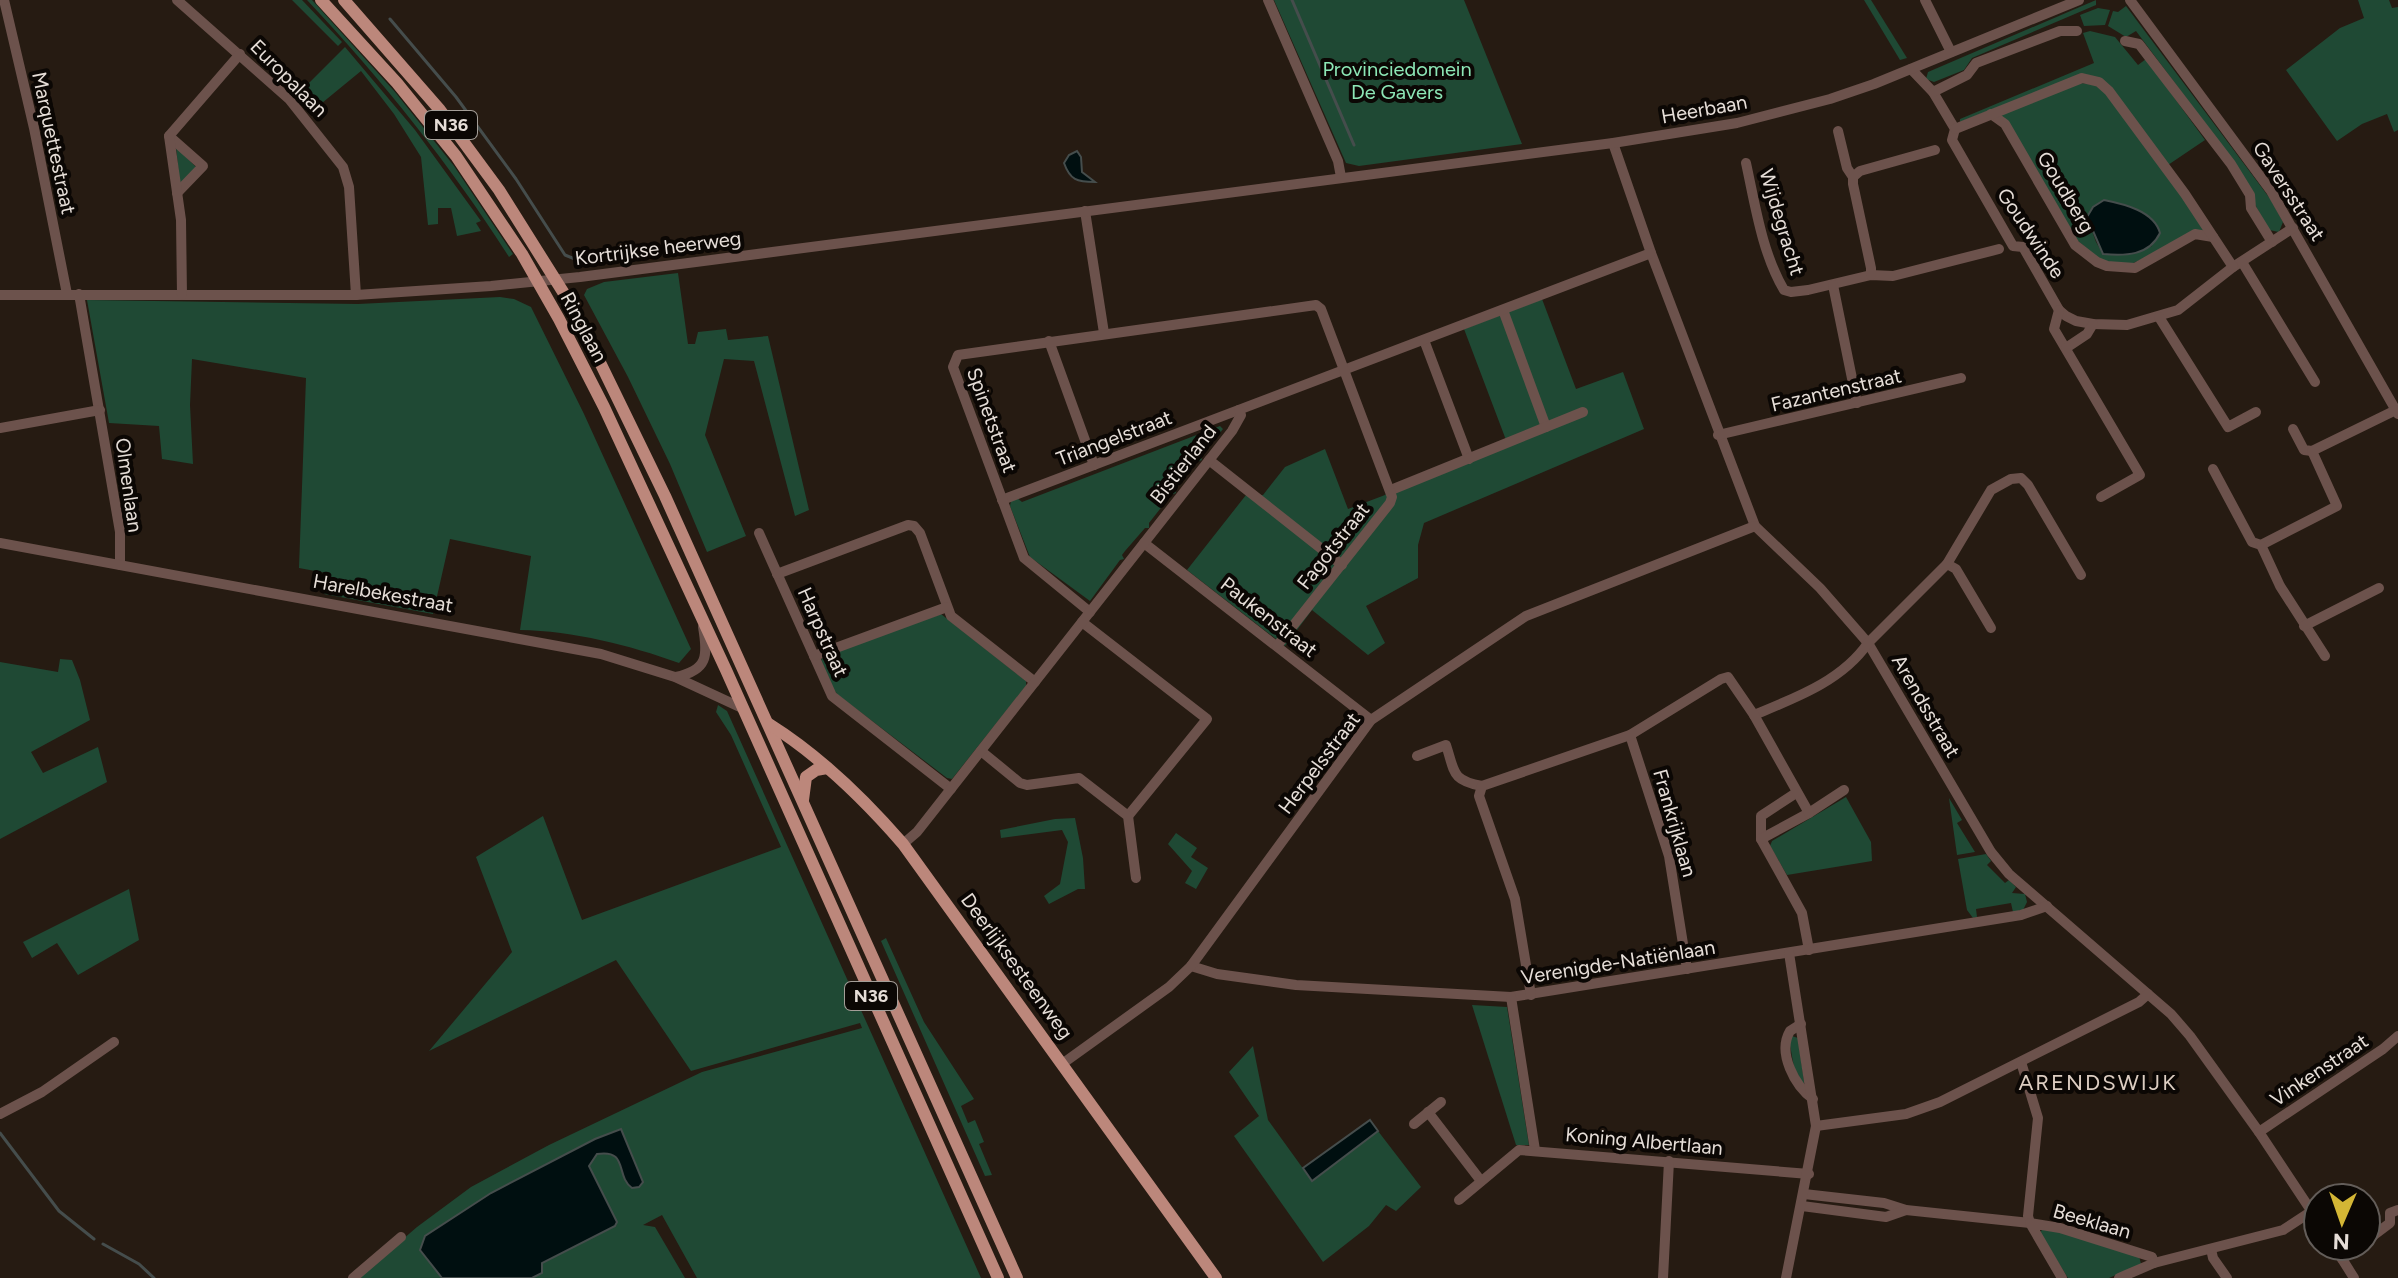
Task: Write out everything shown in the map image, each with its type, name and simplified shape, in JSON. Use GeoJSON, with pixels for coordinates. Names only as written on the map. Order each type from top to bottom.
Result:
{"type":"FeatureCollection","features":[{"type":"Feature","properties":{"kind":"main road","name":"Ringlaan"},"geometry":{"type":"LineString","coordinates":[[321,0],[397,83],[456,156],[490,204],[537,281],[604,407],[702,621],[749,710]]}},
{"type":"Feature","properties":{"kind":"main road","name":"Ringlaan"},"geometry":{"type":"LineString","coordinates":[[344,0],[440,110],[499,190],[575,311],[644,450],[749,710]]}},
{"type":"Feature","properties":{"kind":"main road","name":"Deerlijksesteenweg"},"geometry":{"type":"LineString","coordinates":[[749,710],[827,768],[863,800],[903,844],[1216,1278]]}},
{"type":"Feature","properties":{"kind":"main road","name":"N36"},"geometry":{"type":"LineString","coordinates":[[749,710],[998,1278]]}},
{"type":"Feature","properties":{"kind":"main road","name":"N36"},"geometry":{"type":"LineString","coordinates":[[767,722],[1017,1278]]}},
{"type":"Feature","properties":{"kind":"main road"},"geometry":{"type":"LineString","coordinates":[[804,804],[806,777],[816,770],[827,768]]}},
{"type":"Feature","properties":{"kind":"street","name":"Marquettestraat"},"geometry":{"type":"LineString","coordinates":[[4,0],[34,128],[67,294]]}},
{"type":"Feature","properties":{"kind":"street","name":"Europalaan"},"geometry":{"type":"LineString","coordinates":[[177,0],[289,99],[343,167],[349,187],[356,295]]}},
{"type":"Feature","properties":{"kind":"street"},"geometry":{"type":"LineString","coordinates":[[1268,0],[1338,161],[1341,177]]}},
{"type":"Feature","properties":{"kind":"street"},"geometry":{"type":"LineString","coordinates":[[1925,0],[1951,52]]}},
{"type":"Feature","properties":{"kind":"street","name":"Heerbaan"},"geometry":{"type":"LineString","coordinates":[[1316,180],[1613,143],[1787,112],[1874,84],[2079,0]]}},
{"type":"Feature","properties":{"kind":"street","name":"Gaversstraat"},"geometry":{"type":"LineString","coordinates":[[2130,0],[2271,191],[2397,412]]}},
{"type":"Feature","properties":{"kind":"street"},"geometry":{"type":"LineString","coordinates":[[1933,92],[1967,75],[1976,63],[2060,31],[2077,31]]}},
{"type":"Feature","properties":{"kind":"street"},"geometry":{"type":"LineString","coordinates":[[2125,41],[2139,44],[2231,164],[2250,195],[2251,208],[2272,242]]}},
{"type":"Feature","properties":{"kind":"street"},"geometry":{"type":"LineString","coordinates":[[182,295],[181,220],[169,136],[240,54]]}},
{"type":"Feature","properties":{"kind":"street","name":"Goudwinde"},"geometry":{"type":"LineString","coordinates":[[1911,69],[1933,92],[1955,129],[1952,140],[2013,246],[2023,247],[2059,310],[2076,321],[2093,324]]}},
{"type":"Feature","properties":{"kind":"street"},"geometry":{"type":"LineString","coordinates":[[1955,129],[2082,78],[2099,82],[2109,91],[2213,237],[2237,265],[2315,382]]}},
{"type":"Feature","properties":{"kind":"street","name":"Goudberg"},"geometry":{"type":"LineString","coordinates":[[1991,114],[2005,124],[2075,245],[2097,262],[2135,268],[2195,234],[2213,237]]}},
{"type":"Feature","properties":{"kind":"street"},"geometry":{"type":"LineString","coordinates":[[1838,131],[1847,168],[1853,177],[1871,275]]}},
{"type":"Feature","properties":{"kind":"street"},"geometry":{"type":"LineString","coordinates":[[169,136],[203,166],[177,193]]}},
{"type":"Feature","properties":{"kind":"street","name":"Arendsstraat"},"geometry":{"type":"LineString","coordinates":[[1613,143],[1718,435],[1755,526],[1820,588],[1868,643],[1991,852],[2009,874],[2148,994],[2190,1036],[2302,1196]]}},
{"type":"Feature","properties":{"kind":"street"},"geometry":{"type":"LineString","coordinates":[[1853,177],[1860,171],[1935,150]]}},
{"type":"Feature","properties":{"kind":"street","name":"Wijdegracht"},"geometry":{"type":"LineString","coordinates":[[1746,163],[1759,220],[1784,290],[1791,292],[1833,285],[1871,275],[1893,276],[1999,249]]}},
{"type":"Feature","properties":{"kind":"street","name":"Kortrijkse heerweg"},"geometry":{"type":"LineString","coordinates":[[0,295],[356,295],[537,281],[1316,180]]}},
{"type":"Feature","properties":{"kind":"street"},"geometry":{"type":"LineString","coordinates":[[1085,211],[1104,333]]}},
{"type":"Feature","properties":{"kind":"street"},"geometry":{"type":"LineString","coordinates":[[2066,348],[2087,334],[2093,324],[2127,325],[2159,317],[2191,301],[2237,265],[2293,228]]}},
{"type":"Feature","properties":{"kind":"street"},"geometry":{"type":"LineString","coordinates":[[1239,410],[1651,253]]}},
{"type":"Feature","properties":{"kind":"street","name":"Wijdegracht"},"geometry":{"type":"LineString","coordinates":[[1833,285],[1857,403]]}},
{"type":"Feature","properties":{"kind":"street","name":"Olmenlaan"},"geometry":{"type":"LineString","coordinates":[[79,294],[120,532],[120,565]]}},
{"type":"Feature","properties":{"kind":"street","name":"Spinetstraat"},"geometry":{"type":"LineString","coordinates":[[1090,612],[1024,558],[953,367],[958,355],[1316,305],[1321,309],[1345,371]]}},
{"type":"Feature","properties":{"kind":"street"},"geometry":{"type":"LineString","coordinates":[[1503,310],[1546,427]]}},
{"type":"Feature","properties":{"kind":"street","name":"Goudwinde"},"geometry":{"type":"LineString","coordinates":[[2059,310],[2054,329],[2140,475],[2101,497]]}},
{"type":"Feature","properties":{"kind":"street"},"geometry":{"type":"LineString","coordinates":[[2159,317],[2228,427],[2256,412]]}},
{"type":"Feature","properties":{"kind":"street"},"geometry":{"type":"LineString","coordinates":[[1424,340],[1469,459]]}},
{"type":"Feature","properties":{"kind":"street"},"geometry":{"type":"LineString","coordinates":[[1049,341],[1094,465]]}},
{"type":"Feature","properties":{"kind":"street","name":"Fagotstraat"},"geometry":{"type":"LineString","coordinates":[[1277,646],[1390,503],[1391,490],[1345,371]]}},
{"type":"Feature","properties":{"kind":"street","name":"Fazantenstraat"},"geometry":{"type":"LineString","coordinates":[[1718,435],[1961,378]]}},
{"type":"Feature","properties":{"kind":"street"},"geometry":{"type":"LineString","coordinates":[[0,428],[100,410]]}},
{"type":"Feature","properties":{"kind":"street","name":"Triangelstraat"},"geometry":{"type":"LineString","coordinates":[[1002,500],[1239,410]]}},
{"type":"Feature","properties":{"kind":"street","name":"Bistierland"},"geometry":{"type":"LineString","coordinates":[[903,844],[917,832],[1232,431],[1241,415],[1239,410]]}},
{"type":"Feature","properties":{"kind":"street"},"geometry":{"type":"LineString","coordinates":[[1391,490],[1583,412]]}},
{"type":"Feature","properties":{"kind":"street"},"geometry":{"type":"LineString","coordinates":[[2293,429],[2304,450],[2312,451],[2397,412]]}},
{"type":"Feature","properties":{"kind":"street"},"geometry":{"type":"LineString","coordinates":[[2213,469],[2252,542],[2261,545],[2337,506],[2312,451]]}},
{"type":"Feature","properties":{"kind":"street"},"geometry":{"type":"LineString","coordinates":[[1209,460],[1342,565]]}},
{"type":"Feature","properties":{"kind":"street"},"geometry":{"type":"LineString","coordinates":[[1754,715],[1814,689],[1860,654],[1947,564],[1991,490],[2011,479],[2021,478],[2028,485],[2081,575]]}},
{"type":"Feature","properties":{"kind":"street"},"geometry":{"type":"LineString","coordinates":[[777,574],[914,526],[920,533],[951,616],[1035,682]]}},
{"type":"Feature","properties":{"kind":"street","name":"Herpelsstraat"},"geometry":{"type":"LineString","coordinates":[[1062,1064],[1169,987],[1191,966],[1371,720],[1526,616],[1755,526]]}},
{"type":"Feature","properties":{"kind":"street","name":"Harpstraat"},"geometry":{"type":"LineString","coordinates":[[759,533],[832,696],[951,789]]}},
{"type":"Feature","properties":{"kind":"street","name":"Harelbekestraat"},"geometry":{"type":"LineString","coordinates":[[0,543],[601,654],[675,677],[749,710]]}},
{"type":"Feature","properties":{"kind":"street","name":"Paukenstraat"},"geometry":{"type":"LineString","coordinates":[[1144,543],[1371,720]]}},
{"type":"Feature","properties":{"kind":"street"},"geometry":{"type":"LineString","coordinates":[[2261,545],[2280,586],[2325,656]]}},
{"type":"Feature","properties":{"kind":"street"},"geometry":{"type":"LineString","coordinates":[[1947,564],[1956,569],[1991,628]]}},
{"type":"Feature","properties":{"kind":"street"},"geometry":{"type":"LineString","coordinates":[[2304,626],[2379,588]]}},
{"type":"Feature","properties":{"kind":"street"},"geometry":{"type":"LineString","coordinates":[[814,656],[947,607]]}},
{"type":"Feature","properties":{"kind":"street"},"geometry":{"type":"LineString","coordinates":[[675,677],[694,672],[703,663],[706,644],[702,621]]}},
{"type":"Feature","properties":{"kind":"street"},"geometry":{"type":"LineString","coordinates":[[1082,622],[1207,719],[1128,816]]}},
{"type":"Feature","properties":{"kind":"street"},"geometry":{"type":"LineString","coordinates":[[1417,756],[1446,745],[1457,777],[1482,786],[1630,735],[1728,677],[1754,715],[1809,813]]}},
{"type":"Feature","properties":{"kind":"street","name":"Frankrijklaan"},"geometry":{"type":"LineString","coordinates":[[1630,735],[1669,856],[1687,969]]}},
{"type":"Feature","properties":{"kind":"street"},"geometry":{"type":"LineString","coordinates":[[981,751],[1020,783],[1027,785],[1079,778],[1128,816],[1136,878]]}},
{"type":"Feature","properties":{"kind":"street"},"geometry":{"type":"LineString","coordinates":[[1482,786],[1479,796],[1515,899],[1531,995]]}},
{"type":"Feature","properties":{"kind":"street"},"geometry":{"type":"LineString","coordinates":[[1761,839],[1844,790]]}},
{"type":"Feature","properties":{"kind":"street"},"geometry":{"type":"LineString","coordinates":[[1796,793],[1761,816],[1761,839],[1802,913],[1809,950]]}},
{"type":"Feature","properties":{"kind":"street","name":"Verenigde-Natiënlaan"},"geometry":{"type":"LineString","coordinates":[[1191,966],[1217,974],[1296,985],[1511,997],[2021,915],[2047,906]]}},
{"type":"Feature","properties":{"kind":"street"},"geometry":{"type":"LineString","coordinates":[[1786,1278],[1809,1174],[1816,1126],[1789,953]]}},
{"type":"Feature","properties":{"kind":"street"},"geometry":{"type":"LineString","coordinates":[[1816,1126],[1906,1114],[1940,1102],[2139,1002],[2148,994]]}},
{"type":"Feature","properties":{"kind":"street","name":"Koning Albertlaan"},"geometry":{"type":"LineString","coordinates":[[1511,997],[1535,1150],[1809,1174]]}},
{"type":"Feature","properties":{"kind":"street"},"geometry":{"type":"LineString","coordinates":[[1801,1024],[1790,1031],[1786,1046],[1799,1088],[1813,1099]]}},
{"type":"Feature","properties":{"kind":"street","name":"Vinkenstraat"},"geometry":{"type":"LineString","coordinates":[[2259,1132],[2398,1036]]}},
{"type":"Feature","properties":{"kind":"street"},"geometry":{"type":"LineString","coordinates":[[0,1114],[42,1092],[114,1042]]}},
{"type":"Feature","properties":{"kind":"street"},"geometry":{"type":"LineString","coordinates":[[1804,1194],[1884,1203],[1906,1210],[2030,1223],[2028,1216],[2038,1118],[2021,1062]]}},
{"type":"Feature","properties":{"kind":"street"},"geometry":{"type":"LineString","coordinates":[[1414,1124],[1441,1102]]}},
{"type":"Feature","properties":{"kind":"street"},"geometry":{"type":"LineString","coordinates":[[1428,1112],[1481,1181]]}},
{"type":"Feature","properties":{"kind":"street"},"geometry":{"type":"LineString","coordinates":[[1459,1200],[1519,1150],[1535,1150]]}},
{"type":"Feature","properties":{"kind":"street"},"geometry":{"type":"LineString","coordinates":[[1663,1278],[1669,1161]]}},
{"type":"Feature","properties":{"kind":"street"},"geometry":{"type":"LineString","coordinates":[[1802,1206],[1886,1217],[1906,1210]]}},
{"type":"Feature","properties":{"kind":"street"},"geometry":{"type":"LineString","coordinates":[[2394,1224],[2390,1213],[2398,1210]]}},
{"type":"Feature","properties":{"kind":"street","name":"Beeklaan"},"geometry":{"type":"LineString","coordinates":[[2119,1278],[2154,1263],[2283,1230],[2302,1218]]}},
{"type":"Feature","properties":{"kind":"street","name":"Beeklaan"},"geometry":{"type":"LineString","coordinates":[[2030,1223],[2060,1228],[2152,1257],[2154,1263]]}},
{"type":"Feature","properties":{"kind":"street","name":"Beeklaan"},"geometry":{"type":"LineString","coordinates":[[2030,1223],[2062,1278]]}},
{"type":"Feature","properties":{"kind":"street"},"geometry":{"type":"LineString","coordinates":[[353,1278],[401,1237]]}},
{"type":"Feature","properties":{"kind":"street"},"geometry":{"type":"LineString","coordinates":[[2211,1249],[2213,1258],[2227,1278]]}},
{"type":"Feature","properties":{"kind":"green space"},"geometry":{"type":"Polygon","coordinates":[[[292,0],[302,0],[342,42],[338,46],[292,0]]]}},
{"type":"Feature","properties":{"kind":"green space"},"geometry":{"type":"Polygon","coordinates":[[[307,0],[312,0],[395,92],[454,166],[513,254],[509,257],[439,156],[362,61],[307,0]]]}},
{"type":"Feature","properties":{"kind":"green space","name":"Provinciedomein De Gavers"},"geometry":{"type":"Polygon","coordinates":[[[1274,0],[1464,0],[1522,144],[1359,166],[1346,163],[1274,0]]]}},
{"type":"Feature","properties":{"kind":"green space"},"geometry":{"type":"Polygon","coordinates":[[[1864,0],[1871,0],[1907,58],[1900,60],[1864,0]]]}},
{"type":"Feature","properties":{"kind":"green space"},"geometry":{"type":"Polygon","coordinates":[[[2096,0],[2096,5],[1972,58],[1964,70],[1934,82],[1926,79],[1928,72],[2096,0]]]}},
{"type":"Feature","properties":{"kind":"green space"},"geometry":{"type":"Polygon","coordinates":[[[2358,0],[2389,0],[2392,8],[2398,7],[2398,130],[2394,132],[2387,114],[2362,124],[2337,141],[2286,70],[2340,28],[2364,18],[2358,0]]]}},
{"type":"Feature","properties":{"kind":"green space"},"geometry":{"type":"Polygon","coordinates":[[[2126,6],[2271,200],[2283,222],[2279,232],[2269,230],[2225,150],[2136,31],[2126,37],[2108,26],[2113,11],[2118,12],[2126,6]]]}},
{"type":"Feature","properties":{"kind":"green space"},"geometry":{"type":"Polygon","coordinates":[[[2098,8],[2110,10],[2105,25],[2084,26],[2080,15],[2098,8]]]}},
{"type":"Feature","properties":{"kind":"green space"},"geometry":{"type":"Polygon","coordinates":[[[2090,31],[2115,37],[2138,65],[2146,59],[2205,140],[2168,165],[2101,79],[2080,75],[1960,122],[1960,119],[2094,63],[2083,33],[2090,31]]]}},
{"type":"Feature","properties":{"kind":"green space"},"geometry":{"type":"Polygon","coordinates":[[[345,47],[415,130],[481,221],[476,223],[481,231],[457,236],[451,208],[438,208],[438,224],[428,225],[421,157],[394,114],[361,71],[311,112],[296,96],[345,47]]]}},
{"type":"Feature","properties":{"kind":"green space"},"geometry":{"type":"Polygon","coordinates":[[[2078,83],[2096,84],[2106,92],[2205,231],[2129,265],[2103,262],[2078,241],[2000,115],[2078,83]],[[2104,200],[2093,207],[2087,217],[2103,254],[2134,254],[2152,246],[2139,211],[2104,200]]]}},
{"type":"Feature","properties":{"kind":"green space"},"geometry":{"type":"Polygon","coordinates":[[[176,147],[197,168],[180,185],[176,147]]]}},
{"type":"Feature","properties":{"kind":"green space"},"geometry":{"type":"Polygon","coordinates":[[[678,273],[688,344],[695,344],[698,332],[726,329],[728,340],[768,336],[809,510],[795,516],[754,361],[724,359],[705,435],[746,536],[707,552],[670,464],[584,295],[587,289],[604,282],[678,273]]]}},
{"type":"Feature","properties":{"kind":"green space"},"geometry":{"type":"Polygon","coordinates":[[[500,297],[531,307],[584,414],[691,649],[679,663],[601,640],[520,630],[531,556],[450,539],[433,614],[324,594],[326,573],[299,568],[306,378],[192,359],[190,405],[193,464],[162,459],[159,426],[109,423],[87,300],[358,304],[500,297]]]}},
{"type":"Feature","properties":{"kind":"green space"},"geometry":{"type":"Polygon","coordinates":[[[1542,299],[1576,389],[1623,372],[1644,429],[1424,523],[1418,545],[1418,578],[1366,606],[1385,643],[1368,655],[1312,610],[1285,646],[1187,570],[1246,495],[1263,495],[1285,467],[1325,449],[1348,509],[1385,495],[1394,486],[1506,440],[1464,329],[1542,299]]]}},
{"type":"Feature","properties":{"kind":"green space"},"geometry":{"type":"Polygon","coordinates":[[[1220,426],[1223,429],[1201,457],[1202,460],[1197,462],[1175,490],[1176,493],[1149,523],[1149,528],[1145,528],[1125,551],[1122,555],[1124,559],[1120,560],[1090,601],[1030,557],[1010,506],[1011,501],[1017,498],[1022,502],[1220,426]]]}},
{"type":"Feature","properties":{"kind":"green space"},"geometry":{"type":"Polygon","coordinates":[[[941,614],[1026,681],[1026,686],[952,779],[838,695],[821,660],[824,656],[941,614]]]}},
{"type":"Feature","properties":{"kind":"green space"},"geometry":{"type":"Polygon","coordinates":[[[60,659],[72,660],[90,720],[31,752],[43,773],[98,747],[107,782],[0,839],[0,662],[58,672],[60,659]]]}},
{"type":"Feature","properties":{"kind":"green space"},"geometry":{"type":"Polygon","coordinates":[[[718,705],[727,711],[981,1278],[697,1278],[662,1215],[643,1225],[655,1227],[685,1278],[532,1278],[542,1273],[541,1263],[616,1226],[617,1222],[589,1166],[597,1154],[615,1157],[623,1174],[642,1182],[620,1129],[491,1193],[425,1236],[420,1251],[442,1278],[358,1278],[417,1227],[471,1187],[549,1145],[702,1072],[862,1028],[860,1023],[691,1071],[616,960],[429,1051],[512,952],[476,857],[543,816],[582,920],[781,847],[731,735],[716,712],[718,705]]]}},
{"type":"Feature","properties":{"kind":"green space"},"geometry":{"type":"Polygon","coordinates":[[[1846,797],[1871,842],[1872,861],[1787,875],[1770,846],[1772,841],[1846,797]]]}},
{"type":"Feature","properties":{"kind":"green space"},"geometry":{"type":"Polygon","coordinates":[[[1949,798],[1962,820],[1957,823],[1975,852],[1957,855],[1949,798]]]}},
{"type":"Feature","properties":{"kind":"green space"},"geometry":{"type":"Polygon","coordinates":[[[1075,818],[1085,889],[1078,889],[1049,904],[1044,896],[1060,884],[1068,842],[1062,830],[1001,838],[1000,830],[1075,818]]]}},
{"type":"Feature","properties":{"kind":"green space"},"geometry":{"type":"Polygon","coordinates":[[[1176,833],[1197,848],[1191,857],[1208,868],[1196,889],[1185,883],[1192,871],[1168,844],[1176,833]]]}},
{"type":"Feature","properties":{"kind":"green space"},"geometry":{"type":"Polygon","coordinates":[[[1986,854],[1991,861],[1987,865],[2005,883],[2009,880],[2016,887],[2012,893],[2025,894],[2027,902],[2023,910],[2013,912],[2011,903],[1976,909],[1977,917],[1973,918],[1967,910],[1958,859],[1986,854]]]}},
{"type":"Feature","properties":{"kind":"green space"},"geometry":{"type":"Polygon","coordinates":[[[129,889],[139,940],[78,975],[57,943],[32,958],[23,942],[129,889]]]}},
{"type":"Feature","properties":{"kind":"green space"},"geometry":{"type":"Polygon","coordinates":[[[886,938],[924,1022],[974,1099],[961,1106],[968,1123],[975,1120],[984,1142],[979,1144],[992,1175],[985,1176],[881,941],[886,938]]]}},
{"type":"Feature","properties":{"kind":"green space"},"geometry":{"type":"Polygon","coordinates":[[[1472,1005],[1507,1007],[1529,1145],[1516,1145],[1472,1005]]]}},
{"type":"Feature","properties":{"kind":"green space"},"geometry":{"type":"Polygon","coordinates":[[[1792,1036],[1798,1038],[1805,1088],[1794,1067],[1789,1040],[1792,1036]]]}},
{"type":"Feature","properties":{"kind":"green space"},"geometry":{"type":"Polygon","coordinates":[[[1253,1046],[1268,1120],[1312,1181],[1378,1131],[1421,1187],[1396,1211],[1386,1205],[1369,1226],[1323,1262],[1234,1136],[1259,1116],[1229,1072],[1253,1046]]]}},
{"type":"Feature","properties":{"kind":"green space"},"geometry":{"type":"Polygon","coordinates":[[[2043,1228],[2139,1256],[2141,1264],[2109,1278],[2068,1278],[2040,1233],[2043,1228]]]}},
{"type":"Feature","properties":{"kind":"shaded area"},"geometry":{"type":"Polygon","coordinates":[[[1077,151],[1081,157],[1082,172],[1095,182],[1079,180],[1069,173],[1064,163],[1069,155],[1077,151]]]}},
{"type":"Feature","properties":{"kind":"shaded area"},"geometry":{"type":"Polygon","coordinates":[[[2104,200],[2129,206],[2152,219],[2160,233],[2155,241],[2136,253],[2103,254],[2087,217],[2093,207],[2104,200]]]}},
{"type":"Feature","properties":{"kind":"shaded area"},"geometry":{"type":"Polygon","coordinates":[[[1370,1120],[1378,1131],[1312,1181],[1303,1168],[1370,1120]]]}},
{"type":"Feature","properties":{"kind":"shaded area"},"geometry":{"type":"Polygon","coordinates":[[[621,1129],[643,1182],[639,1187],[632,1188],[624,1177],[618,1159],[597,1154],[589,1166],[617,1222],[615,1226],[542,1263],[542,1273],[532,1278],[442,1278],[420,1250],[425,1236],[491,1193],[595,1139],[621,1129]]]}},
{"type":"Feature","properties":{"kind":"waterway"},"geometry":{"type":"LineString","coordinates":[[1292,0],[1354,145]]}},
{"type":"Feature","properties":{"kind":"waterway"},"geometry":{"type":"LineString","coordinates":[[390,19],[456,97],[516,179],[565,255],[585,263],[735,245]]}},
{"type":"Feature","properties":{"kind":"waterway"},"geometry":{"type":"LineString","coordinates":[[0,1133],[59,1211],[94,1239]]}},
{"type":"Feature","properties":{"kind":"waterway"},"geometry":{"type":"LineString","coordinates":[[103,1244],[139,1264],[154,1278]]}},
{"type":"Feature","properties":{"kind":"district","name":"ARENDSWIJK"},"geometry":{"type":"Point","coordinates":[2098,1082]}}]}
